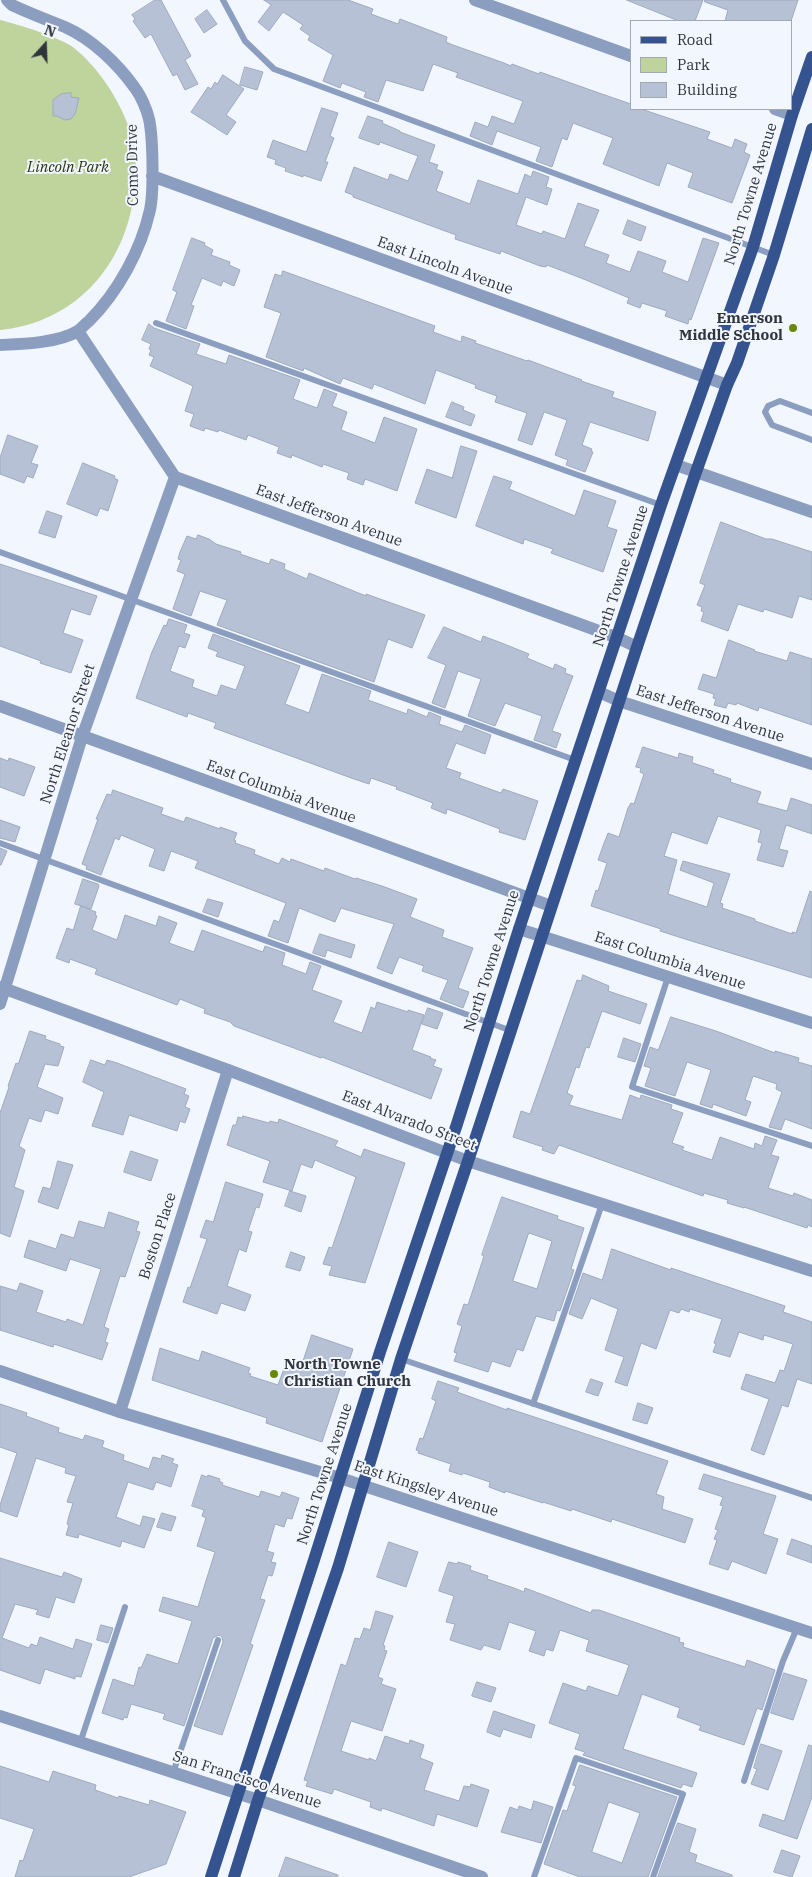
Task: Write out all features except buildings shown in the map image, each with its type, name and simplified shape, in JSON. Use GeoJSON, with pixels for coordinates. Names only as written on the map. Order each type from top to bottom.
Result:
{"type":"FeatureCollection","features":[{"type":"Feature","properties":{"kind":"main road","name":"North Towne Avenue"},"geometry":{"type":"LineString","coordinates":[[211,1877],[380,1352],[448,1153],[518,929],[676,465],[753,247],[792,115],[812,57]]}},
{"type":"Feature","properties":{"kind":"main road"},"geometry":{"type":"LineString","coordinates":[[234,1877],[258,1800],[338,1568],[401,1359],[468,1161],[509,1030],[696,472],[738,363],[774,255],[812,129]]}},
{"type":"Feature","properties":{"kind":"street","name":"Como Drive"},"geometry":{"type":"LineString","coordinates":[[0,345],[33,344],[66,335],[78,330],[104,306],[118,285],[144,231],[151,208],[152,176],[149,118],[137,90],[120,67],[93,45],[66,28],[12,5],[7,0]]}},
{"type":"Feature","properties":{"kind":"street"},"geometry":{"type":"LineString","coordinates":[[476,0],[630,56]]}},
{"type":"Feature","properties":{"kind":"street"},"geometry":{"type":"LineString","coordinates":[[778,110],[792,115]]}},
{"type":"Feature","properties":{"kind":"street","name":"East Lincoln Avenue"},"geometry":{"type":"LineString","coordinates":[[152,176],[728,386]]}},
{"type":"Feature","properties":{"kind":"street"},"geometry":{"type":"LineString","coordinates":[[78,330],[175,477]]}},
{"type":"Feature","properties":{"kind":"street"},"geometry":{"type":"LineString","coordinates":[[676,465],[812,512]]}},
{"type":"Feature","properties":{"kind":"street","name":"North Eleanor Street"},"geometry":{"type":"LineString","coordinates":[[0,1004],[2,988],[45,859],[82,737],[175,477]]}},
{"type":"Feature","properties":{"kind":"street","name":"East Jefferson Avenue"},"geometry":{"type":"LineString","coordinates":[[175,477],[618,638],[636,647]]}},
{"type":"Feature","properties":{"kind":"street","name":"East Jefferson Avenue"},"geometry":{"type":"LineString","coordinates":[[599,692],[619,701],[812,764]]}},
{"type":"Feature","properties":{"kind":"street","name":"East Columbia Avenue"},"geometry":{"type":"LineString","coordinates":[[0,706],[551,906]]}},
{"type":"Feature","properties":{"kind":"street","name":"East Columbia Avenue"},"geometry":{"type":"LineString","coordinates":[[518,929],[812,1024]]}},
{"type":"Feature","properties":{"kind":"street","name":"East Alvarado Street"},"geometry":{"type":"LineString","coordinates":[[2,988],[228,1070],[468,1161],[812,1271]]}},
{"type":"Feature","properties":{"kind":"street","name":"Boston Place"},"geometry":{"type":"LineString","coordinates":[[120,1412],[228,1070]]}},
{"type":"Feature","properties":{"kind":"street","name":"East Kingsley Avenue"},"geometry":{"type":"LineString","coordinates":[[0,1371],[120,1412],[340,1478],[812,1632]]}},
{"type":"Feature","properties":{"kind":"street","name":"San Francisco Avenue"},"geometry":{"type":"LineString","coordinates":[[0,1716],[258,1800],[482,1877]]}},
{"type":"Feature","properties":{"kind":"lane"},"geometry":{"type":"LineString","coordinates":[[223,0],[245,41],[274,69],[774,255]]}},
{"type":"Feature","properties":{"kind":"lane"},"geometry":{"type":"LineString","coordinates":[[156,323],[662,506]]}},
{"type":"Feature","properties":{"kind":"lane"},"geometry":{"type":"LineString","coordinates":[[812,413],[780,401],[768,406],[765,412],[772,425],[812,440]]}},
{"type":"Feature","properties":{"kind":"lane"},"geometry":{"type":"LineString","coordinates":[[0,552],[575,760]]}},
{"type":"Feature","properties":{"kind":"lane"},"geometry":{"type":"LineString","coordinates":[[0,843],[509,1030]]}},
{"type":"Feature","properties":{"kind":"lane"},"geometry":{"type":"LineString","coordinates":[[668,977],[632,1087],[812,1146]]}},
{"type":"Feature","properties":{"kind":"lane"},"geometry":{"type":"LineString","coordinates":[[533,1404],[602,1204]]}},
{"type":"Feature","properties":{"kind":"lane"},"geometry":{"type":"LineString","coordinates":[[401,1359],[812,1498]]}},
{"type":"Feature","properties":{"kind":"lane"},"geometry":{"type":"LineString","coordinates":[[80,1743],[126,1607]]}},
{"type":"Feature","properties":{"kind":"lane"},"geometry":{"type":"LineString","coordinates":[[744,1781],[783,1661],[797,1628]]}},
{"type":"Feature","properties":{"kind":"lane"},"geometry":{"type":"LineString","coordinates":[[173,1773],[218,1640]]}},
{"type":"Feature","properties":{"kind":"lane"},"geometry":{"type":"LineString","coordinates":[[534,1877],[576,1758],[683,1794],[653,1877]]}},
{"type":"Feature","properties":{"kind":"green space","name":"Lincoln Park"},"geometry":{"type":"Polygon","coordinates":[[[0,20],[60,40],[74,48],[85,58],[104,81],[121,108],[132,137],[136,169],[134,194],[127,225],[118,249],[105,270],[89,289],[71,304],[50,317],[26,325],[0,330],[0,20]]]}},
{"type":"Feature","properties":{"kind":"place","name":"Emerson Middle School"},"geometry":{"type":"Point","coordinates":[793,328]}},
{"type":"Feature","properties":{"kind":"place","name":"North Towne Christian Church"},"geometry":{"type":"Point","coordinates":[274,1374]}}]}
